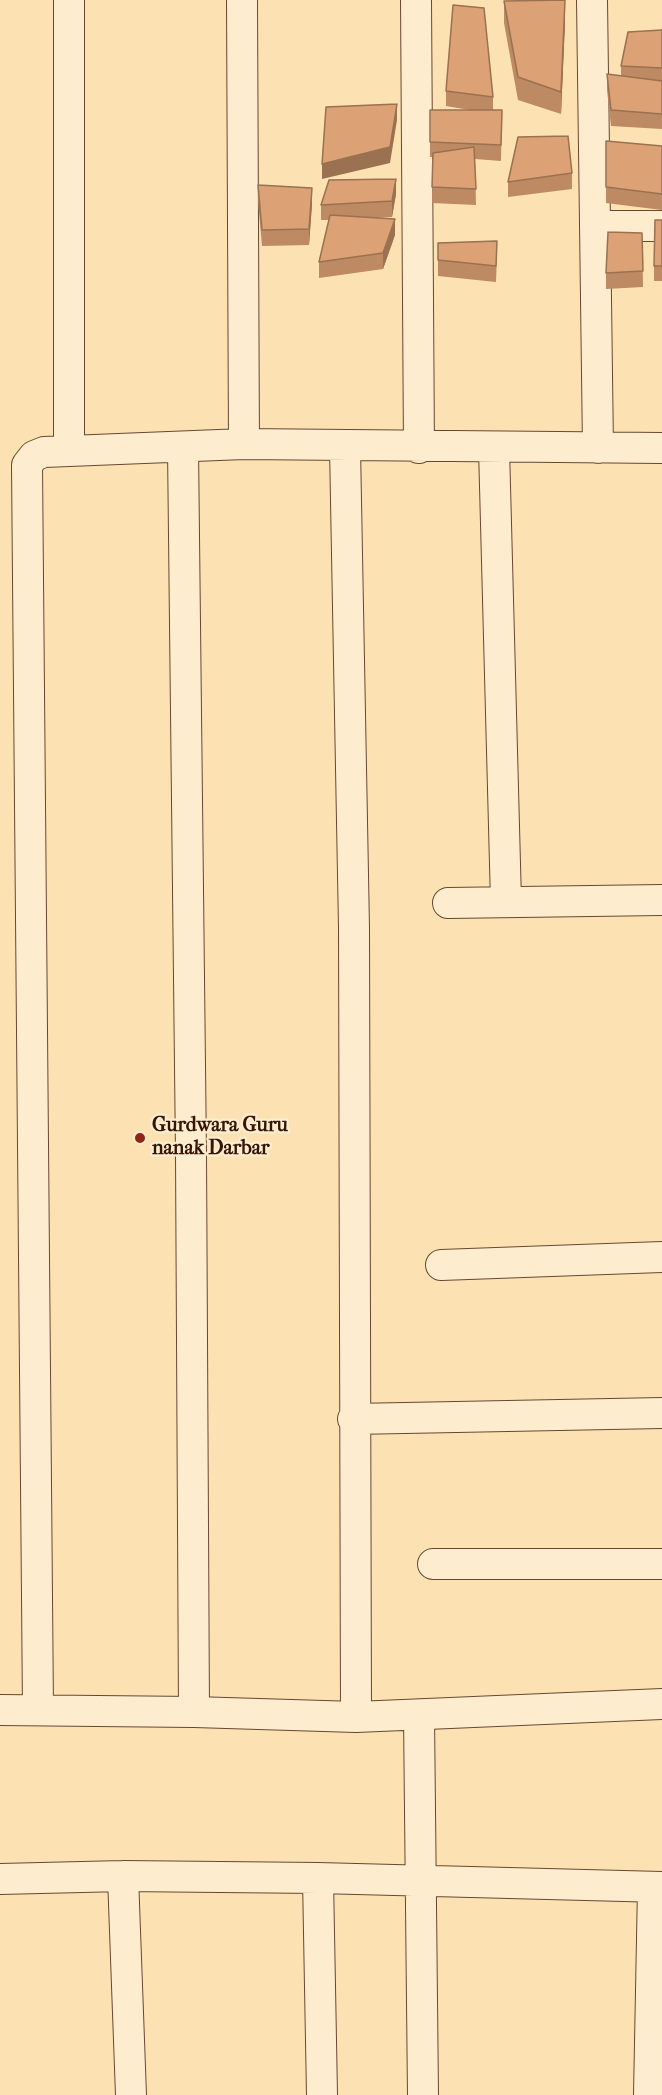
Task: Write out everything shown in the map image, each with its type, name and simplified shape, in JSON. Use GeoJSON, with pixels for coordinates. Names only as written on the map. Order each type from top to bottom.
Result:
{"type":"FeatureCollection","features":[{"type":"Feature","properties":{"kind":"street"},"geometry":{"type":"LineString","coordinates":[[69,0],[69,451]]}},
{"type":"Feature","properties":{"kind":"street"},"geometry":{"type":"LineString","coordinates":[[242,0],[244,444]]}},
{"type":"Feature","properties":{"kind":"street"},"geometry":{"type":"LineString","coordinates":[[416,0],[419,448]]}},
{"type":"Feature","properties":{"kind":"street"},"geometry":{"type":"LineString","coordinates":[[592,0],[597,226],[598,448]]}},
{"type":"Feature","properties":{"kind":"street"},"geometry":{"type":"LineString","coordinates":[[597,226],[662,226]]}},
{"type":"Feature","properties":{"kind":"street"},"geometry":{"type":"LineString","coordinates":[[38,1710],[34,1469],[32,830],[27,465],[34,456],[69,451],[244,444],[419,448],[662,448]]}},
{"type":"Feature","properties":{"kind":"street"},"geometry":{"type":"LineString","coordinates":[[183,447],[191,1154],[194,1712]]}},
{"type":"Feature","properties":{"kind":"street"},"geometry":{"type":"LineString","coordinates":[[345,447],[354,928],[353,1419],[356,1717]]}},
{"type":"Feature","properties":{"kind":"street"},"geometry":{"type":"LineString","coordinates":[[494,448],[506,902]]}},
{"type":"Feature","properties":{"kind":"street"},"geometry":{"type":"LineString","coordinates":[[448,903],[662,900]]}},
{"type":"Feature","properties":{"kind":"street"},"geometry":{"type":"LineString","coordinates":[[441,1265],[662,1257]]}},
{"type":"Feature","properties":{"kind":"street"},"geometry":{"type":"LineString","coordinates":[[353,1419],[662,1413]]}},
{"type":"Feature","properties":{"kind":"street"},"geometry":{"type":"LineString","coordinates":[[434,1564],[662,1564]]}},
{"type":"Feature","properties":{"kind":"street"},"geometry":{"type":"LineString","coordinates":[[0,1710],[194,1712],[356,1717],[662,1704]]}},
{"type":"Feature","properties":{"kind":"street"},"geometry":{"type":"LineString","coordinates":[[419,1715],[423,2095]]}},
{"type":"Feature","properties":{"kind":"street"},"geometry":{"type":"LineString","coordinates":[[123,1876],[131,2095]]}},
{"type":"Feature","properties":{"kind":"street"},"geometry":{"type":"LineString","coordinates":[[0,1879],[123,1876],[318,1878],[657,1887],[648,2095]]}},
{"type":"Feature","properties":{"kind":"street"},"geometry":{"type":"LineString","coordinates":[[318,1878],[322,2095]]}},
{"type":"Feature","properties":{"kind":"building"},"geometry":{"type":"Polygon","coordinates":[[[565,0],[561,92],[518,77],[504,1],[565,0]]]}},
{"type":"Feature","properties":{"kind":"building"},"geometry":{"type":"Polygon","coordinates":[[[453,5],[484,8],[493,97],[446,91],[453,5]]]}},
{"type":"Feature","properties":{"kind":"building"},"geometry":{"type":"Polygon","coordinates":[[[662,30],[662,68],[621,66],[628,32],[662,30]]]}},
{"type":"Feature","properties":{"kind":"building"},"geometry":{"type":"Polygon","coordinates":[[[607,74],[662,81],[662,114],[611,110],[607,74]]]}},
{"type":"Feature","properties":{"kind":"building"},"geometry":{"type":"Polygon","coordinates":[[[397,104],[390,147],[322,164],[326,107],[397,104]]]}},
{"type":"Feature","properties":{"kind":"building"},"geometry":{"type":"Polygon","coordinates":[[[430,110],[502,110],[501,145],[430,142],[430,110]]]}},
{"type":"Feature","properties":{"kind":"building"},"geometry":{"type":"Polygon","coordinates":[[[568,136],[572,173],[508,182],[518,137],[568,136]]]}},
{"type":"Feature","properties":{"kind":"building"},"geometry":{"type":"Polygon","coordinates":[[[606,141],[662,146],[662,194],[606,187],[606,141]]]}},
{"type":"Feature","properties":{"kind":"building"},"geometry":{"type":"Polygon","coordinates":[[[474,147],[476,189],[432,187],[433,153],[474,147]]]}},
{"type":"Feature","properties":{"kind":"building"},"geometry":{"type":"Polygon","coordinates":[[[396,179],[392,201],[321,205],[329,180],[396,179]]]}},
{"type":"Feature","properties":{"kind":"building"},"geometry":{"type":"Polygon","coordinates":[[[258,185],[312,188],[309,229],[262,230],[258,185]]]}},
{"type":"Feature","properties":{"kind":"building"},"geometry":{"type":"Polygon","coordinates":[[[330,215],[395,219],[383,253],[319,262],[330,215]]]}},
{"type":"Feature","properties":{"kind":"building"},"geometry":{"type":"Polygon","coordinates":[[[655,220],[662,220],[662,266],[654,266],[655,220]]]}},
{"type":"Feature","properties":{"kind":"building"},"geometry":{"type":"Polygon","coordinates":[[[608,232],[642,233],[643,271],[606,273],[608,232]]]}},
{"type":"Feature","properties":{"kind":"building"},"geometry":{"type":"Polygon","coordinates":[[[497,241],[496,266],[438,260],[438,243],[497,241]]]}},
{"type":"Feature","properties":{"kind":"place","name":"Gurdwara Guru nanak Darbar"},"geometry":{"type":"Point","coordinates":[140,1138]}}]}
